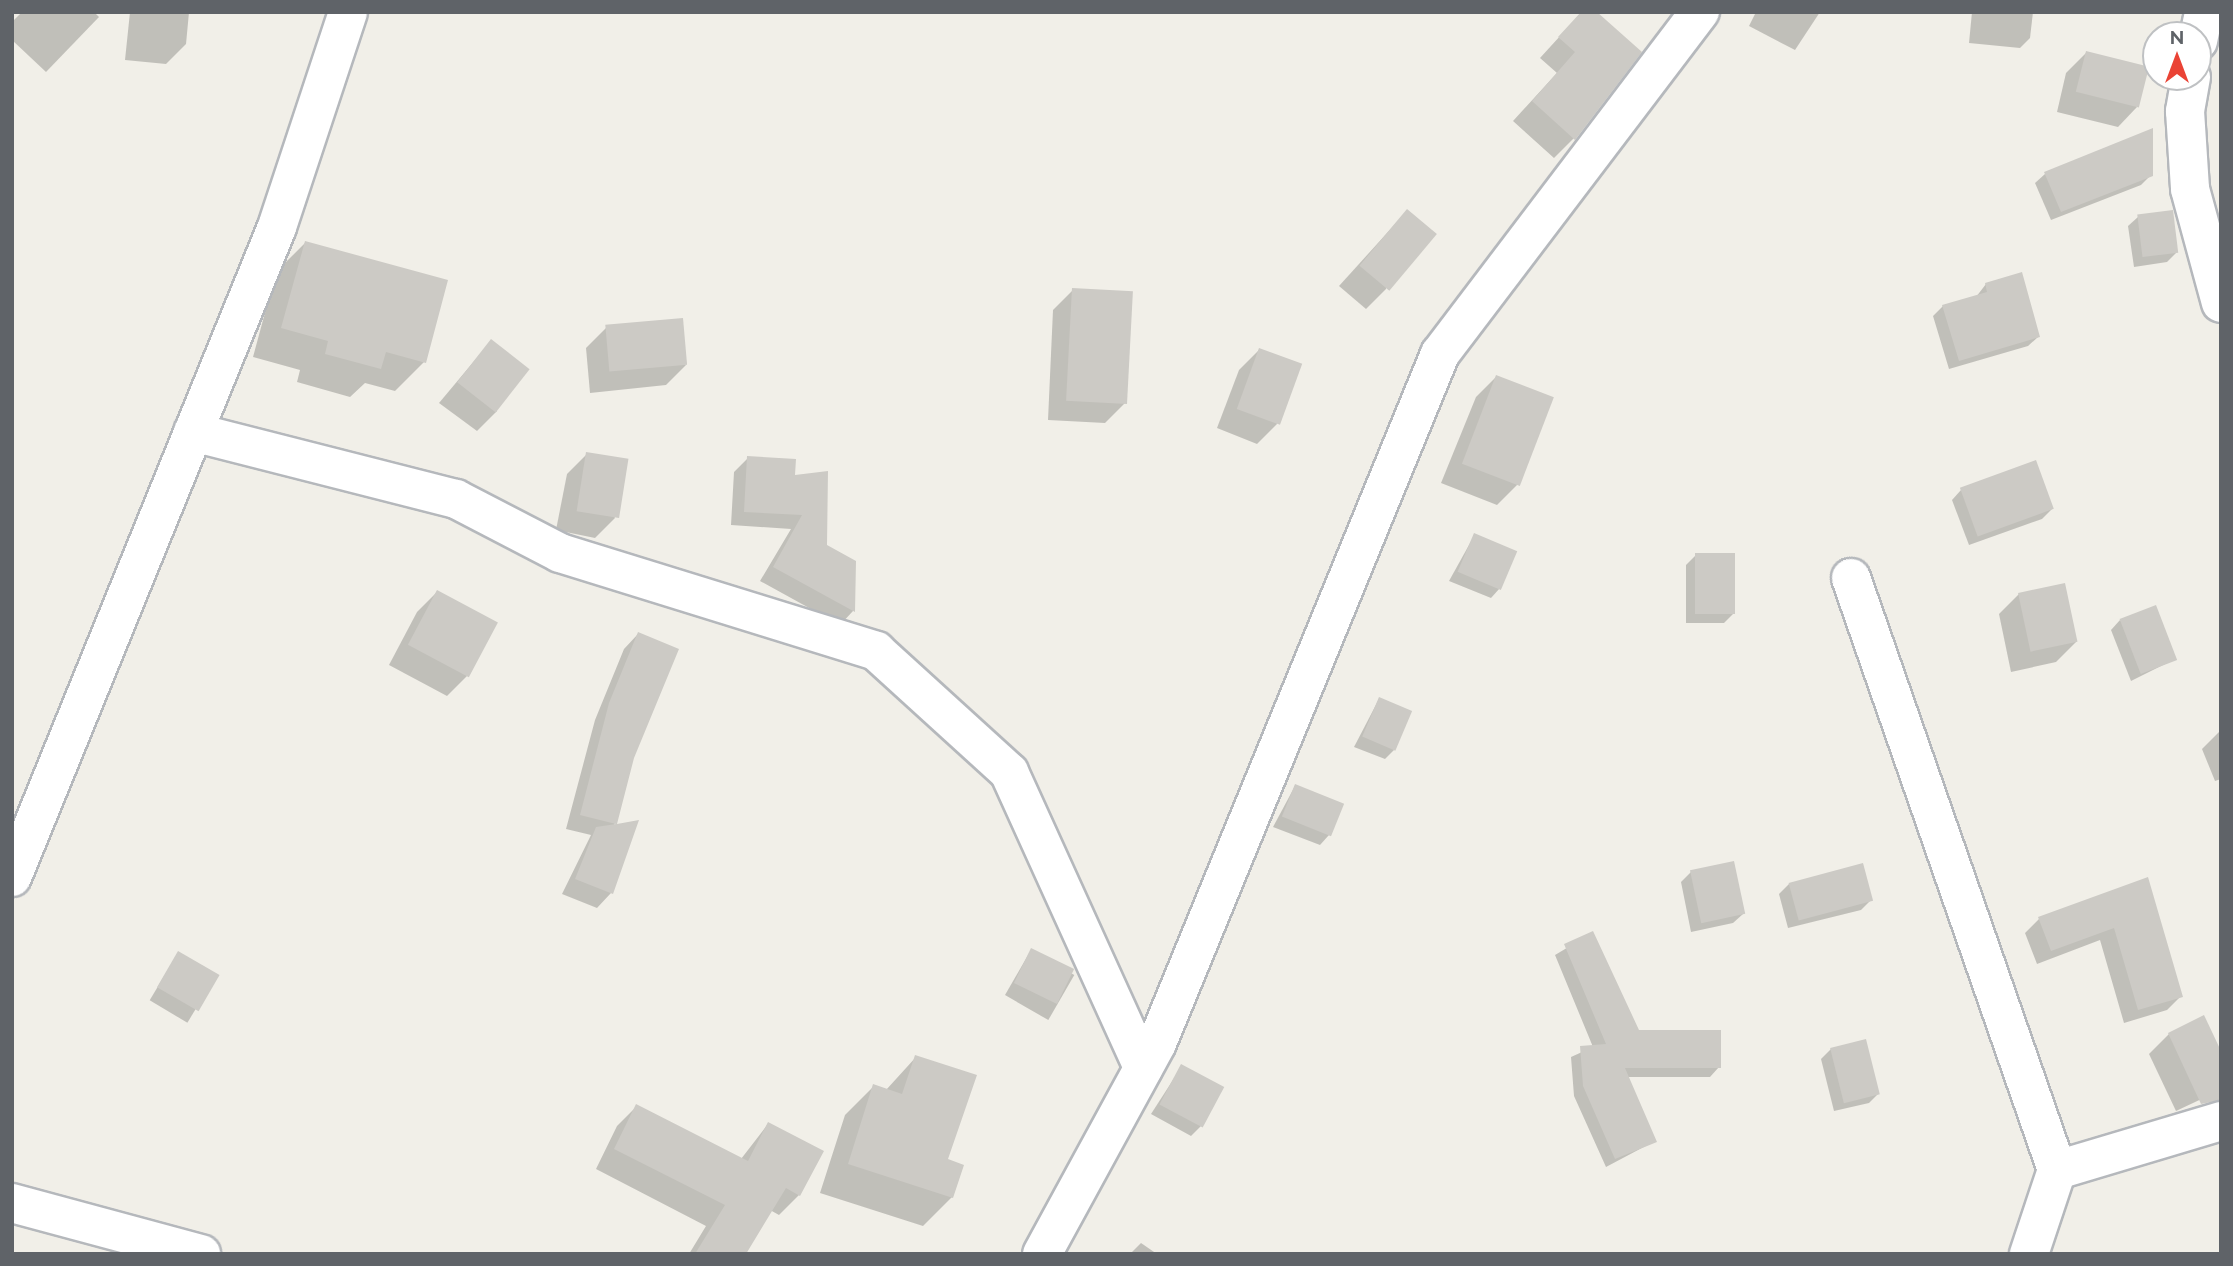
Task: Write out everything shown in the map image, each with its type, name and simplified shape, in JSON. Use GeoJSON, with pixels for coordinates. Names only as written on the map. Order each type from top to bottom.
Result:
{"type":"FeatureCollection","features":[{"type":"Feature","properties":{"kind":"street"},"geometry":{"type":"LineString","coordinates":[[12,877],[277,228],[348,12]]}},
{"type":"Feature","properties":{"kind":"street"},"geometry":{"type":"LineString","coordinates":[[1042,1254],[1143,1068],[1440,354],[1700,12]]}},
{"type":"Feature","properties":{"kind":"street"},"geometry":{"type":"LineString","coordinates":[[2189,91],[2185,111],[2190,189],[2221,303]]}},
{"type":"Feature","properties":{"kind":"street"},"geometry":{"type":"LineString","coordinates":[[193,432],[456,499],[560,553],[876,651],[1009,772],[1143,1068]]}},
{"type":"Feature","properties":{"kind":"street"},"geometry":{"type":"LineString","coordinates":[[1851,578],[2057,1170],[2029,1254]]}},
{"type":"Feature","properties":{"kind":"street"},"geometry":{"type":"LineString","coordinates":[[2057,1170],[2221,1121]]}},
{"type":"Feature","properties":{"kind":"street"},"geometry":{"type":"LineString","coordinates":[[12,1203],[201,1254]]}},
{"type":"Feature","properties":{"kind":"building"},"geometry":{"type":"Polygon","coordinates":[[[1581,12],[1597,12],[1642,52],[1575,140],[1532,101],[1575,52],[1558,37],[1581,12]]]}},
{"type":"Feature","properties":{"kind":"building"},"geometry":{"type":"Polygon","coordinates":[[[2086,51],[2142,65],[2143,91],[2139,107],[2076,92],[2086,51]]]}},
{"type":"Feature","properties":{"kind":"building"},"geometry":{"type":"Polygon","coordinates":[[[2153,128],[2153,176],[2061,212],[2044,172],[2153,128]]]}},
{"type":"Feature","properties":{"kind":"building"},"geometry":{"type":"Polygon","coordinates":[[[1407,209],[1437,234],[1389,291],[1359,266],[1407,209]]]}},
{"type":"Feature","properties":{"kind":"building"},"geometry":{"type":"Polygon","coordinates":[[[2173,210],[2178,253],[2143,257],[2137,214],[2173,210]]]}},
{"type":"Feature","properties":{"kind":"building"},"geometry":{"type":"Polygon","coordinates":[[[305,241],[448,280],[426,363],[386,352],[381,369],[325,354],[328,341],[281,328],[305,241]]]}},
{"type":"Feature","properties":{"kind":"building"},"geometry":{"type":"Polygon","coordinates":[[[2022,272],[2040,337],[1959,361],[1942,305],[1987,292],[1985,283],[2022,272]]]}},
{"type":"Feature","properties":{"kind":"building"},"geometry":{"type":"Polygon","coordinates":[[[1072,288],[1133,291],[1127,404],[1066,401],[1072,288]]]}},
{"type":"Feature","properties":{"kind":"building"},"geometry":{"type":"Polygon","coordinates":[[[683,318],[687,365],[609,372],[605,325],[683,318]]]}},
{"type":"Feature","properties":{"kind":"building"},"geometry":{"type":"Polygon","coordinates":[[[491,339],[530,369],[496,413],[457,382],[491,339]]]}},
{"type":"Feature","properties":{"kind":"building"},"geometry":{"type":"Polygon","coordinates":[[[1259,348],[1302,364],[1280,425],[1237,409],[1259,348]]]}},
{"type":"Feature","properties":{"kind":"building"},"geometry":{"type":"Polygon","coordinates":[[[1496,375],[1554,397],[1520,486],[1462,464],[1496,375]]]}},
{"type":"Feature","properties":{"kind":"building"},"geometry":{"type":"Polygon","coordinates":[[[586,452],[628,459],[619,518],[577,511],[586,452]]]}},
{"type":"Feature","properties":{"kind":"building"},"geometry":{"type":"Polygon","coordinates":[[[747,456],[796,459],[795,475],[828,471],[827,545],[856,561],[855,612],[773,567],[802,515],[744,512],[747,456]]]}},
{"type":"Feature","properties":{"kind":"building"},"geometry":{"type":"Polygon","coordinates":[[[2036,460],[2054,509],[1978,537],[1960,488],[2036,460]]]}},
{"type":"Feature","properties":{"kind":"building"},"geometry":{"type":"Polygon","coordinates":[[[1474,533],[1517,551],[1501,590],[1458,572],[1474,533]]]}},
{"type":"Feature","properties":{"kind":"building"},"geometry":{"type":"Polygon","coordinates":[[[1695,553],[1735,553],[1735,614],[1695,614],[1695,553]]]}},
{"type":"Feature","properties":{"kind":"building"},"geometry":{"type":"Polygon","coordinates":[[[2065,583],[2077,642],[2031,652],[2018,593],[2065,583]]]}},
{"type":"Feature","properties":{"kind":"building"},"geometry":{"type":"Polygon","coordinates":[[[437,590],[498,622],[469,677],[408,645],[437,590]]]}},
{"type":"Feature","properties":{"kind":"building"},"geometry":{"type":"Polygon","coordinates":[[[2156,605],[2177,660],[2141,674],[2120,619],[2156,605]]]}},
{"type":"Feature","properties":{"kind":"building"},"geometry":{"type":"Polygon","coordinates":[[[638,632],[679,649],[634,758],[617,824],[639,820],[613,894],[575,879],[596,827],[616,824],[580,815],[609,703],[638,632]]]}},
{"type":"Feature","properties":{"kind":"building"},"geometry":{"type":"Polygon","coordinates":[[[1379,697],[1412,711],[1395,751],[1362,737],[1379,697]]]}},
{"type":"Feature","properties":{"kind":"building"},"geometry":{"type":"Polygon","coordinates":[[[1295,784],[1344,804],[1331,836],[1282,816],[1295,784]]]}},
{"type":"Feature","properties":{"kind":"building"},"geometry":{"type":"Polygon","coordinates":[[[1734,861],[1745,914],[1701,923],[1690,870],[1734,861]]]}},
{"type":"Feature","properties":{"kind":"building"},"geometry":{"type":"Polygon","coordinates":[[[1863,863],[1873,901],[1799,921],[1789,883],[1863,863]]]}},
{"type":"Feature","properties":{"kind":"building"},"geometry":{"type":"Polygon","coordinates":[[[2148,877],[2183,997],[2138,1010],[2114,928],[2051,951],[2038,917],[2148,877]]]}},
{"type":"Feature","properties":{"kind":"building"},"geometry":{"type":"Polygon","coordinates":[[[1593,931],[1639,1030],[1721,1030],[1721,1068],[1625,1068],[1657,1142],[1615,1159],[1583,1086],[1580,1046],[1606,1044],[1564,944],[1593,931]]]}},
{"type":"Feature","properties":{"kind":"building"},"geometry":{"type":"Polygon","coordinates":[[[1031,948],[1074,969],[1057,1004],[1014,983],[1031,948]]]}},
{"type":"Feature","properties":{"kind":"building"},"geometry":{"type":"Polygon","coordinates":[[[178,951],[220,975],[199,1011],[157,987],[178,951]]]}},
{"type":"Feature","properties":{"kind":"building"},"geometry":{"type":"Polygon","coordinates":[[[2204,1015],[2221,1051],[2221,1100],[2201,1104],[2168,1033],[2204,1015]]]}},
{"type":"Feature","properties":{"kind":"building"},"geometry":{"type":"Polygon","coordinates":[[[1866,1039],[1880,1094],[1844,1103],[1830,1048],[1866,1039]]]}},
{"type":"Feature","properties":{"kind":"building"},"geometry":{"type":"Polygon","coordinates":[[[915,1055],[977,1075],[948,1159],[964,1165],[953,1198],[848,1164],[873,1084],[902,1094],[915,1055]]]}},
{"type":"Feature","properties":{"kind":"building"},"geometry":{"type":"Polygon","coordinates":[[[1181,1064],[1224,1087],[1203,1128],[1159,1105],[1181,1064]]]}},
{"type":"Feature","properties":{"kind":"building"},"geometry":{"type":"Polygon","coordinates":[[[636,1104],[748,1161],[768,1122],[824,1151],[800,1196],[786,1188],[746,1254],[695,1254],[725,1205],[614,1149],[636,1104]]]}}]}
